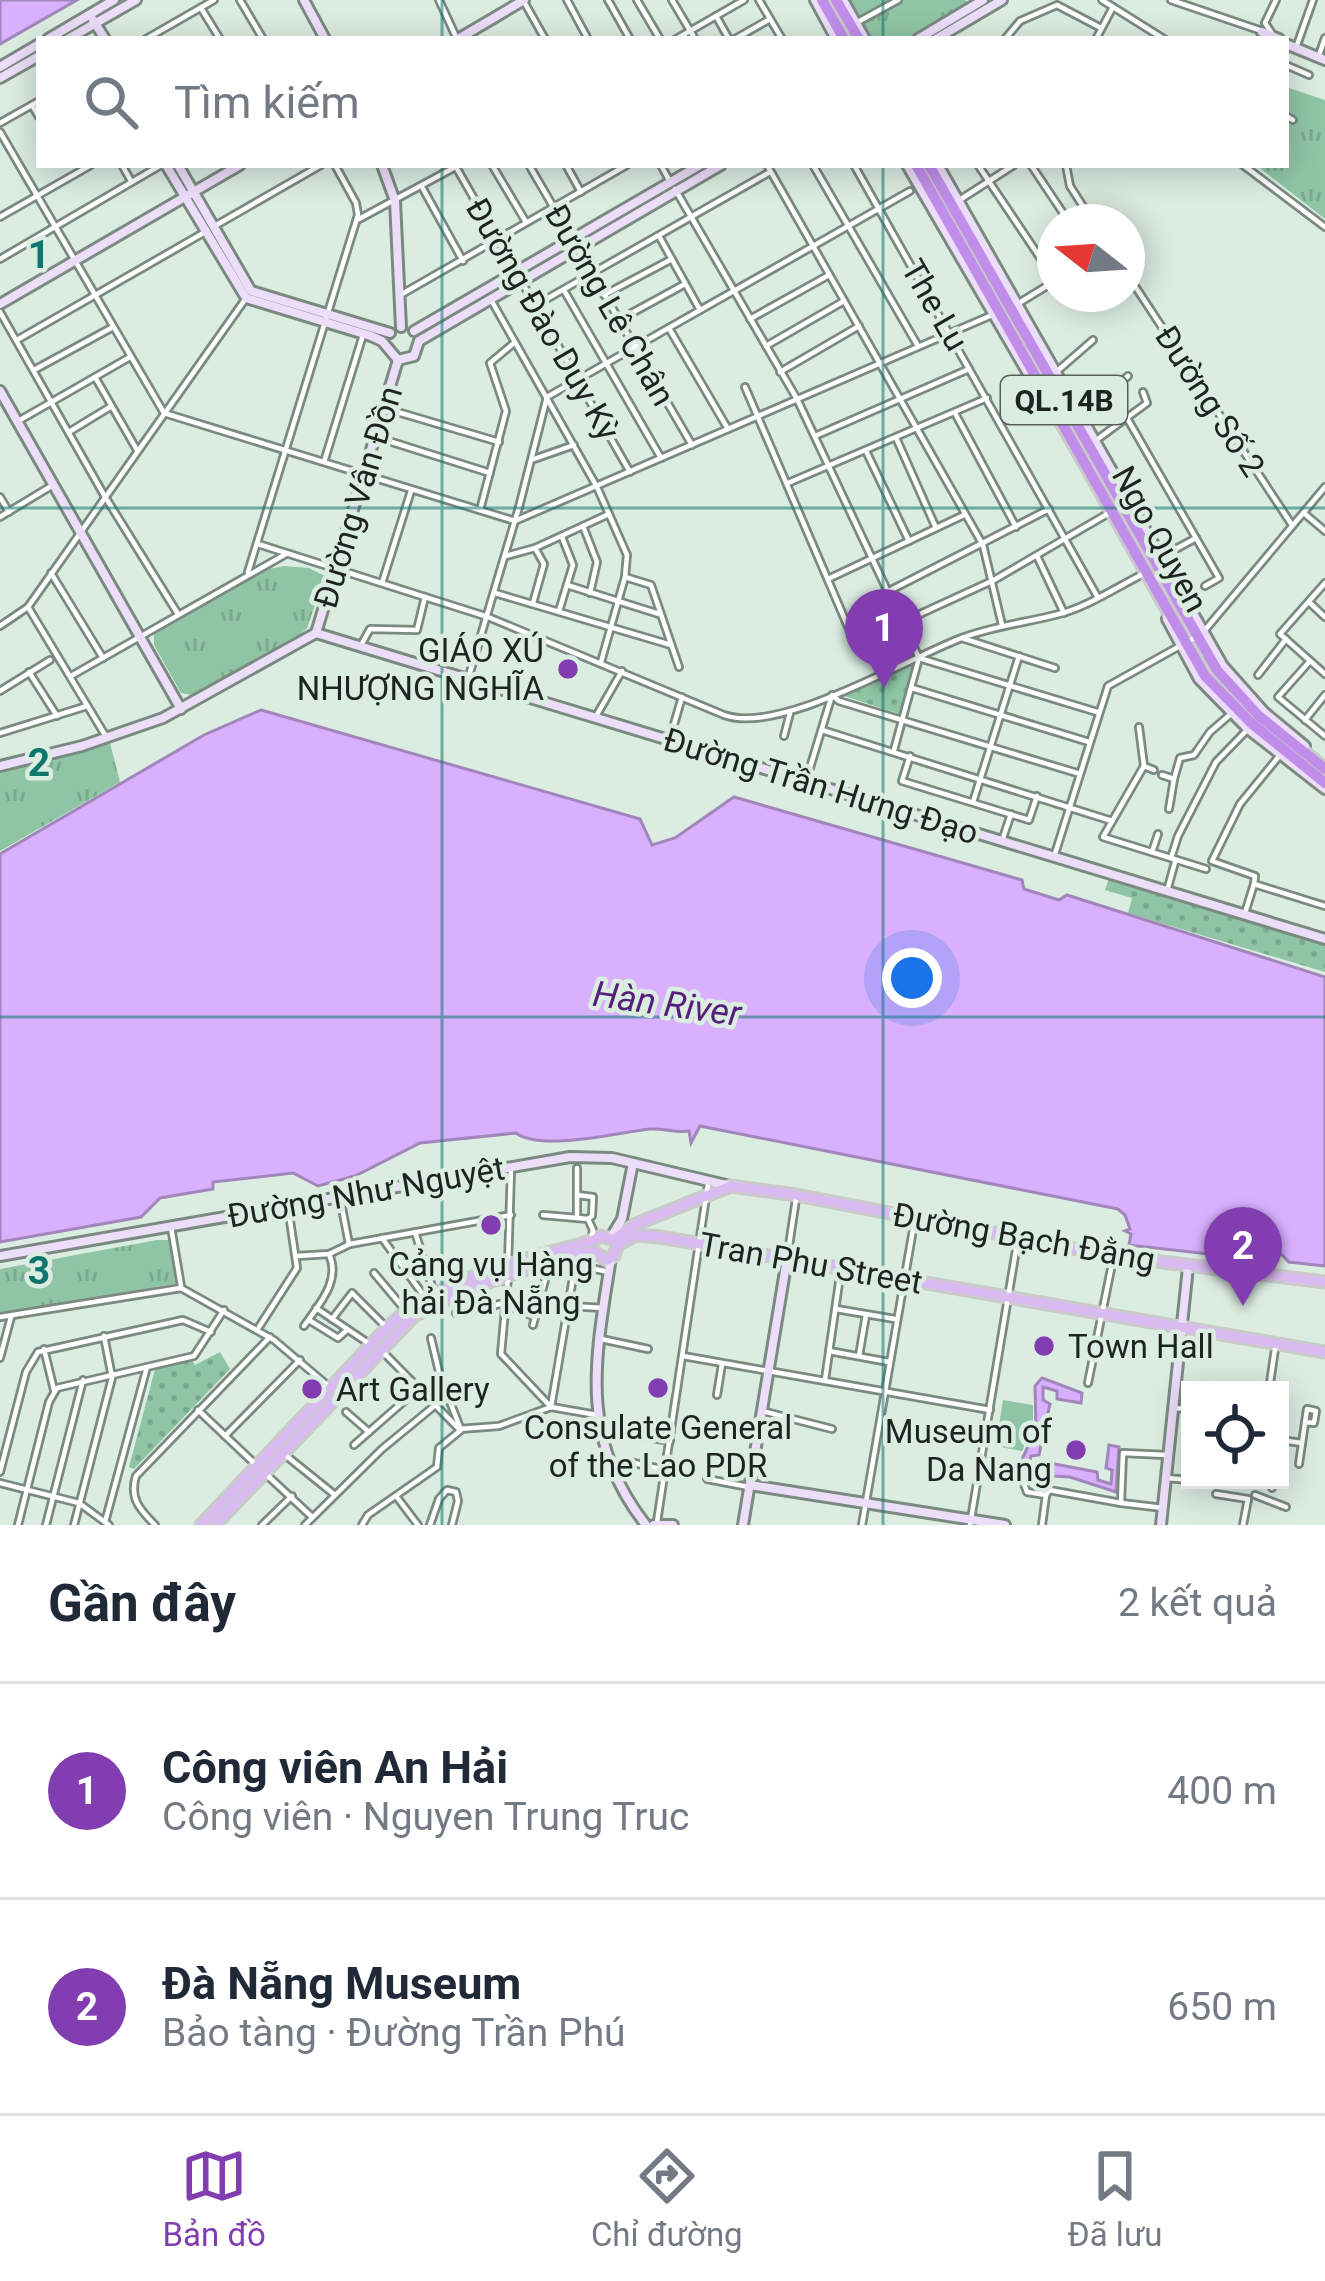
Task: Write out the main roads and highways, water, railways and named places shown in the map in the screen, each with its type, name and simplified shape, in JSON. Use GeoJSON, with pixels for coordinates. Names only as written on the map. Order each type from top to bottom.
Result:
{"type":"FeatureCollection","features":[{"type":"Feature","properties":{"kind":"highway"},"geometry":{"type":"LineString","coordinates":[[819,0],[838,36]]}},
{"type":"Feature","properties":{"kind":"highway"},"geometry":{"type":"LineString","coordinates":[[840,0],[860,36]]}},
{"type":"Feature","properties":{"kind":"highway","name":"Ngo Quyen"},"geometry":{"type":"LineString","coordinates":[[913,168],[1005,309],[1192,640],[1205,676],[1325,786]]}},
{"type":"Feature","properties":{"kind":"highway","name":"Ngo Quyen"},"geometry":{"type":"LineString","coordinates":[[936,168],[1005,309]]}},
{"type":"Feature","properties":{"kind":"highway","name":"Ngo Quyen"},"geometry":{"type":"LineString","coordinates":[[1192,640],[1252,709],[1325,765]]}},
{"type":"Feature","properties":{"kind":"main road","name":"Đường Bạch Đằng"},"geometry":{"type":"LineString","coordinates":[[657,1216],[731,1186],[1113,1256],[1325,1282]]}},
{"type":"Feature","properties":{"kind":"main road"},"geometry":{"type":"LineString","coordinates":[[375,1347],[406,1311],[430,1299],[508,1270],[599,1250],[657,1216],[660,1237]]}},
{"type":"Feature","properties":{"kind":"main road","name":"Tran Phu Street"},"geometry":{"type":"LineString","coordinates":[[599,1250],[614,1240],[636,1235],[660,1237],[1325,1352]]}},
{"type":"Feature","properties":{"kind":"main road"},"geometry":{"type":"LineString","coordinates":[[508,1270],[599,1250]]}},
{"type":"Feature","properties":{"kind":"main road"},"geometry":{"type":"LineString","coordinates":[[215,1525],[375,1347],[430,1299]]}},
{"type":"Feature","properties":{"kind":"main road"},"geometry":{"type":"LineString","coordinates":[[201,1525],[284,1453],[334,1391]]}},
{"type":"Feature","properties":{"kind":"water"},"geometry":{"type":"Polygon","coordinates":[[[0,0],[77,0],[0,44],[0,0]]]}},
{"type":"Feature","properties":{"kind":"water","name":"Hàn River"},"geometry":{"type":"Polygon","coordinates":[[[261,710],[640,819],[652,845],[675,838],[734,797],[1022,880],[1024,889],[1059,900],[1067,895],[1325,977],[1325,1266],[1227,1248],[1217,1255],[1129,1245],[1131,1234],[1125,1231],[1130,1229],[1118,1209],[700,1126],[691,1143],[689,1131],[655,1129],[562,1141],[516,1133],[420,1143],[355,1176],[318,1186],[293,1173],[213,1182],[213,1189],[160,1198],[141,1217],[0,1242],[0,854],[204,735],[261,710]]]}},
{"type":"Feature","properties":{"kind":"water"},"geometry":{"type":"Polygon","coordinates":[[[1042,1378],[1082,1393],[1081,1403],[1057,1399],[1057,1391],[1043,1387],[1043,1400],[1050,1404],[1039,1455],[1031,1456],[1028,1468],[1041,1469],[1044,1462],[1097,1472],[1098,1480],[1111,1484],[1112,1470],[1106,1468],[1109,1445],[1119,1447],[1116,1492],[1070,1477],[1020,1474],[1019,1466],[1036,1429],[1035,1386],[1042,1378]]]}},
{"type":"Feature","properties":{"kind":"place","name":"GIÁO XÚ NHƯỢNG NGHĨA"},"geometry":{"type":"Point","coordinates":[568,669]}},
{"type":"Feature","properties":{"kind":"place","name":"Công viên An Hải"},"geometry":{"type":"Point","coordinates":[884,688]}},
{"type":"Feature","properties":{"kind":"place","name":"Cảng vụ Hàng hải Đà Nẵng"},"geometry":{"type":"Point","coordinates":[491,1225]}},
{"type":"Feature","properties":{"kind":"place","name":"Đà Nẵng Museum"},"geometry":{"type":"Point","coordinates":[1243,1306]}},
{"type":"Feature","properties":{"kind":"place","name":"Town Hall"},"geometry":{"type":"Point","coordinates":[1044,1346]}},
{"type":"Feature","properties":{"kind":"place","name":"Consulate General of the Lao PDR"},"geometry":{"type":"Point","coordinates":[658,1388]}},
{"type":"Feature","properties":{"kind":"place","name":"Art Gallery"},"geometry":{"type":"Point","coordinates":[312,1389]}},
{"type":"Feature","properties":{"kind":"place","name":"Museum of Da Nang"},"geometry":{"type":"Point","coordinates":[1076,1450]}}]}
